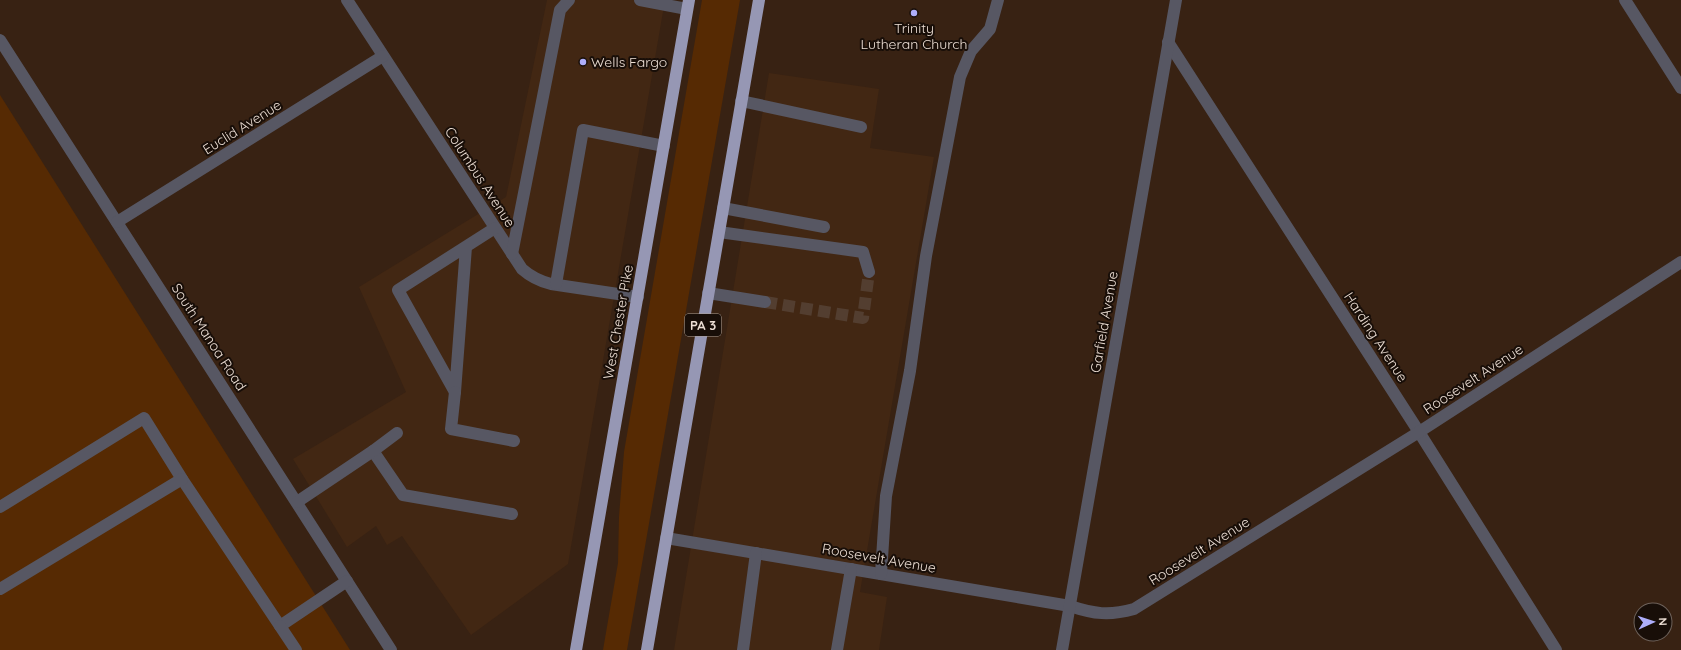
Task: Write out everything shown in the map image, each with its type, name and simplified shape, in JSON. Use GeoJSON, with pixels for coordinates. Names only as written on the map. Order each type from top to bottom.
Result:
{"type":"FeatureCollection","features":[{"type":"Feature","properties":{"kind":"highway","name":"PA 3"},"geometry":{"type":"LineString","coordinates":[[647,650],[759,0]]}},
{"type":"Feature","properties":{"kind":"highway","name":"West Chester Pike"},"geometry":{"type":"LineString","coordinates":[[576,650],[688,5]]}},
{"type":"Feature","properties":{"kind":"street","name":"Columbus Avenue"},"geometry":{"type":"LineString","coordinates":[[347,0],[522,269],[540,281],[638,297]]}},
{"type":"Feature","properties":{"kind":"street"},"geometry":{"type":"LineString","coordinates":[[512,254],[560,10],[569,0]]}},
{"type":"Feature","properties":{"kind":"street"},"geometry":{"type":"LineString","coordinates":[[640,0],[688,5]]}},
{"type":"Feature","properties":{"kind":"street"},"geometry":{"type":"LineString","coordinates":[[881,574],[886,496],[910,371],[926,256],[960,77],[971,51],[990,29],[998,0]]}},
{"type":"Feature","properties":{"kind":"street","name":"Garfield Avenue"},"geometry":{"type":"LineString","coordinates":[[1062,650],[1176,0]]}},
{"type":"Feature","properties":{"kind":"street"},"geometry":{"type":"LineString","coordinates":[[1625,0],[1681,88]]}},
{"type":"Feature","properties":{"kind":"street","name":"South Manoa Road"},"geometry":{"type":"LineString","coordinates":[[0,40],[391,650]]}},
{"type":"Feature","properties":{"kind":"street","name":"Harding Avenue"},"geometry":{"type":"LineString","coordinates":[[1168,42],[1419,432],[1556,650]]}},
{"type":"Feature","properties":{"kind":"street","name":"Euclid Avenue"},"geometry":{"type":"LineString","coordinates":[[117,222],[383,56]]}},
{"type":"Feature","properties":{"kind":"street"},"geometry":{"type":"LineString","coordinates":[[741,102],[860,127]]}},
{"type":"Feature","properties":{"kind":"street"},"geometry":{"type":"LineString","coordinates":[[556,284],[583,130],[664,146]]}},
{"type":"Feature","properties":{"kind":"street"},"geometry":{"type":"LineString","coordinates":[[723,208],[824,227]]}},
{"type":"Feature","properties":{"kind":"street"},"geometry":{"type":"LineString","coordinates":[[455,392],[398,290],[495,228]]}},
{"type":"Feature","properties":{"kind":"street"},"geometry":{"type":"LineString","coordinates":[[719,232],[863,252],[868,272]]}},
{"type":"Feature","properties":{"kind":"street"},"geometry":{"type":"LineString","coordinates":[[466,247],[451,429],[514,441]]}},
{"type":"Feature","properties":{"kind":"street","name":"Roosevelt Avenue"},"geometry":{"type":"LineString","coordinates":[[666,538],[1070,606],[1095,613],[1108,614],[1134,609],[1419,432],[1681,262]]}},
{"type":"Feature","properties":{"kind":"street"},"geometry":{"type":"LineString","coordinates":[[708,293],[765,302]]}},
{"type":"Feature","properties":{"kind":"street"},"geometry":{"type":"LineString","coordinates":[[0,507],[144,418],[182,479],[296,650]]}},
{"type":"Feature","properties":{"kind":"street"},"geometry":{"type":"LineString","coordinates":[[297,502],[398,433]]}},
{"type":"Feature","properties":{"kind":"street"},"geometry":{"type":"LineString","coordinates":[[373,451],[403,495],[512,514]]}},
{"type":"Feature","properties":{"kind":"street"},"geometry":{"type":"LineString","coordinates":[[0,590],[182,479]]}},
{"type":"Feature","properties":{"kind":"street"},"geometry":{"type":"LineString","coordinates":[[743,650],[756,553]]}},
{"type":"Feature","properties":{"kind":"street"},"geometry":{"type":"LineString","coordinates":[[836,650],[851,569]]}},
{"type":"Feature","properties":{"kind":"street"},"geometry":{"type":"LineString","coordinates":[[280,626],[347,581]]}},
{"type":"Feature","properties":{"kind":"shaded area"},"geometry":{"type":"Polygon","coordinates":[[[547,0],[665,0],[568,564],[471,635],[402,536],[387,545],[376,526],[347,547],[293,459],[406,392],[359,287],[506,197],[547,0]]]}},
{"type":"Feature","properties":{"kind":"shaded area"},"geometry":{"type":"Polygon","coordinates":[[[702,0],[740,0],[627,650],[603,650],[618,563],[619,517],[624,452],[702,0]]]}},
{"type":"Feature","properties":{"kind":"shaded area"},"geometry":{"type":"Polygon","coordinates":[[[769,73],[879,89],[870,148],[934,157],[860,592],[887,597],[879,650],[674,650],[769,73]]]}},
{"type":"Feature","properties":{"kind":"shaded area"},"geometry":{"type":"Polygon","coordinates":[[[0,95],[350,650],[0,650],[0,95]]]}},
{"type":"Feature","properties":{"kind":"tunnel"},"geometry":{"type":"LineString","coordinates":[[765,302],[863,318],[869,272]]}},
{"type":"Feature","properties":{"kind":"place","name":"Trinity Lutheran Church"},"geometry":{"type":"Point","coordinates":[914,13]}},
{"type":"Feature","properties":{"kind":"place","name":"Wells Fargo"},"geometry":{"type":"Point","coordinates":[583,62]}}]}
